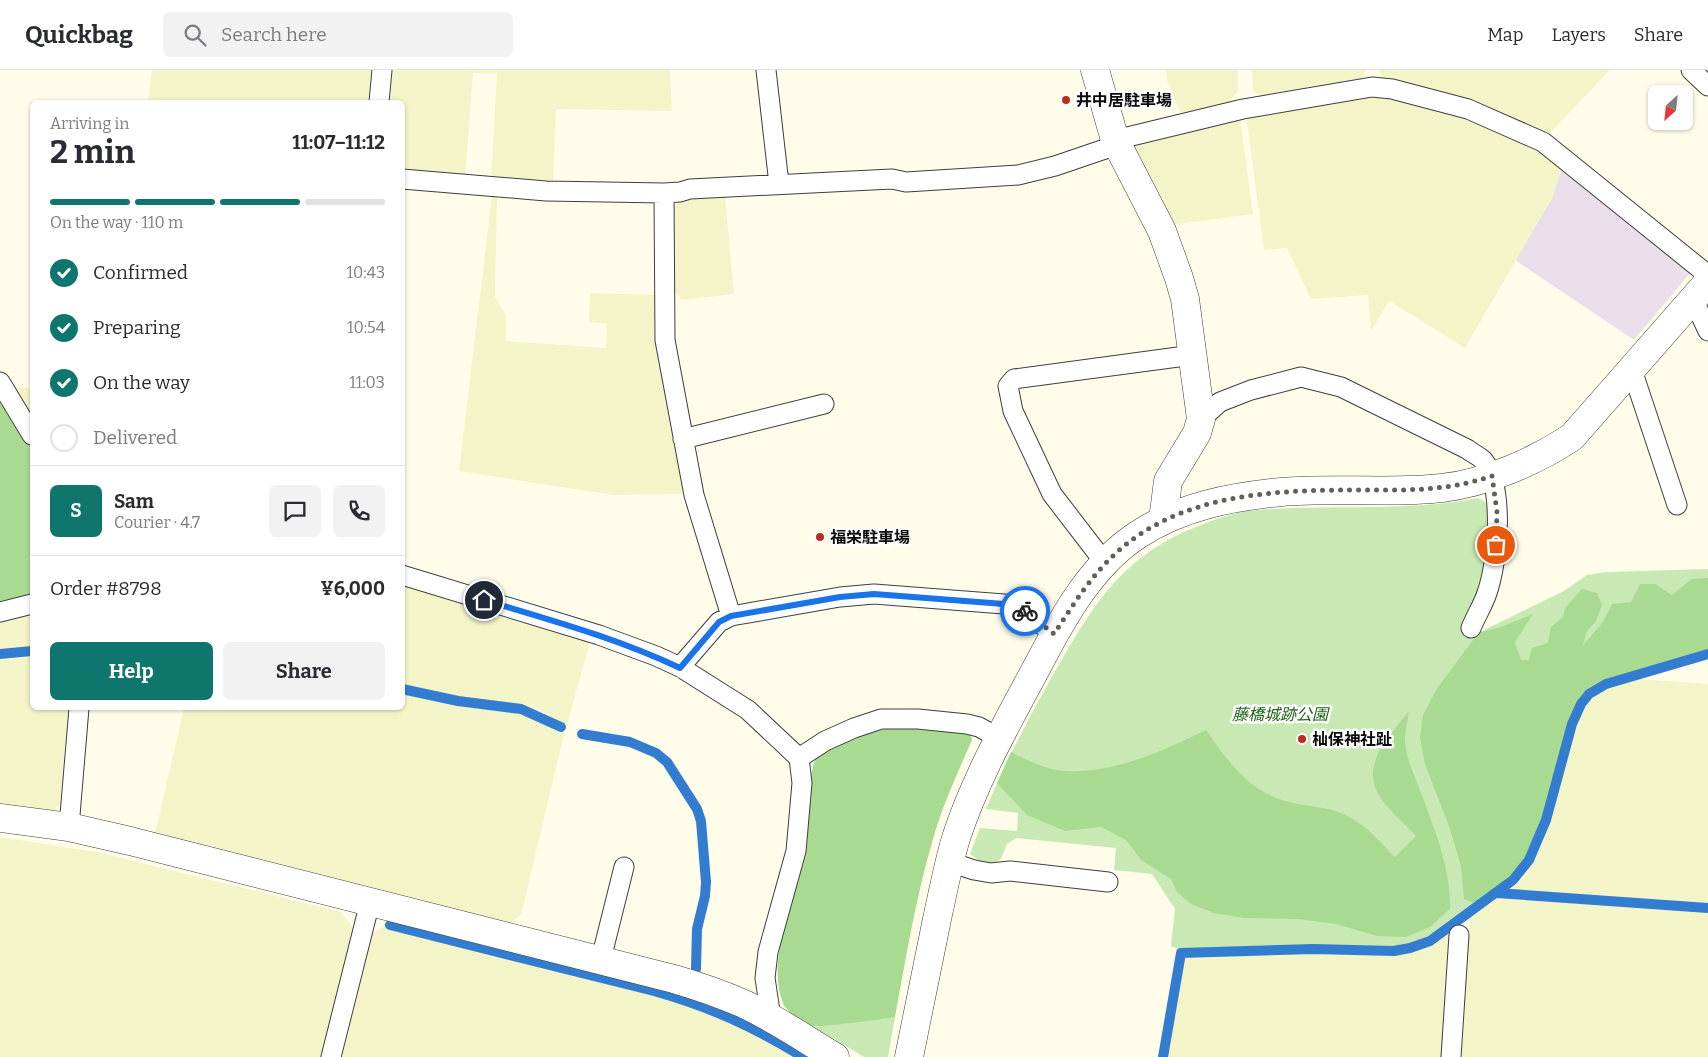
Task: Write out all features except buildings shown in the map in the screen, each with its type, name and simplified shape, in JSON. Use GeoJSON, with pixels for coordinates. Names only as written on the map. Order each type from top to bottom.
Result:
{"type":"FeatureCollection","features":[{"type":"Feature","properties":{"kind":"street"},"geometry":{"type":"LineString","coordinates":[[1095,70],[1115,140],[1168,244],[1185,299],[1201,419],[1197,433],[1168,481],[1163,520]]}},
{"type":"Feature","properties":{"kind":"street"},"geometry":{"type":"LineString","coordinates":[[909,1057],[950,862],[966,809],[999,738],[1054,634],[1076,600],[1106,563],[1138,535],[1163,520],[1189,509],[1219,500],[1306,490],[1444,488],[1492,476],[1530,461],[1572,437],[1632,370],[1703,296]]}},
{"type":"Feature","properties":{"kind":"street"},"geometry":{"type":"LineString","coordinates":[[0,818],[69,827],[674,978],[744,1004],[835,1057]]}},
{"type":"Feature","properties":{"kind":"lane"},"geometry":{"type":"LineString","coordinates":[[379,100],[382,70]]}},
{"type":"Feature","properties":{"kind":"lane"},"geometry":{"type":"LineString","coordinates":[[766,70],[779,184]]}},
{"type":"Feature","properties":{"kind":"lane"},"geometry":{"type":"LineString","coordinates":[[1691,70],[1708,86]]}},
{"type":"Feature","properties":{"kind":"lane"},"geometry":{"type":"LineString","coordinates":[[405,179],[546,191],[664,193],[779,184],[892,180],[906,182],[1018,175],[1055,166],[1105,149],[1115,140],[1243,109],[1372,87],[1392,89],[1468,109],[1543,142],[1708,275]]}},
{"type":"Feature","properties":{"kind":"lane"},"geometry":{"type":"LineString","coordinates":[[664,193],[665,340],[694,495],[731,616]]}},
{"type":"Feature","properties":{"kind":"lane"},"geometry":{"type":"LineString","coordinates":[[1703,296],[1708,330]]}},
{"type":"Feature","properties":{"kind":"lane"},"geometry":{"type":"LineString","coordinates":[[1106,563],[1052,494],[1013,411],[1008,386],[1014,379],[1193,355]]}},
{"type":"Feature","properties":{"kind":"lane"},"geometry":{"type":"LineString","coordinates":[[1632,370],[1677,505]]}},
{"type":"Feature","properties":{"kind":"lane"},"geometry":{"type":"LineString","coordinates":[[1201,419],[1220,402],[1251,390],[1301,377],[1341,387],[1467,449],[1482,459],[1492,476],[1497,512],[1496,561],[1487,593],[1471,628]]}},
{"type":"Feature","properties":{"kind":"lane"},"geometry":{"type":"LineString","coordinates":[[0,382],[30,432]]}},
{"type":"Feature","properties":{"kind":"lane"},"geometry":{"type":"LineString","coordinates":[[682,439],[824,404]]}},
{"type":"Feature","properties":{"kind":"lane"},"geometry":{"type":"LineString","coordinates":[[405,576],[599,635],[656,656],[680,668],[748,710],[799,758],[802,784],[796,851],[768,952],[765,978],[771,1018]]}},
{"type":"Feature","properties":{"kind":"lane"},"geometry":{"type":"LineString","coordinates":[[680,668],[719,622],[731,616],[840,597],[874,594],[1017,605],[1054,634]]}},
{"type":"Feature","properties":{"kind":"lane"},"geometry":{"type":"LineString","coordinates":[[0,612],[30,604]]}},
{"type":"Feature","properties":{"kind":"lane"},"geometry":{"type":"LineString","coordinates":[[69,827],[79,710]]}},
{"type":"Feature","properties":{"kind":"lane"},"geometry":{"type":"LineString","coordinates":[[799,758],[825,741],[881,719],[918,719],[967,724],[999,738]]}},
{"type":"Feature","properties":{"kind":"lane"},"geometry":{"type":"LineString","coordinates":[[950,862],[974,870],[991,873],[1010,871],[1108,882]]}},
{"type":"Feature","properties":{"kind":"lane"},"geometry":{"type":"LineString","coordinates":[[601,959],[624,867]]}},
{"type":"Feature","properties":{"kind":"lane"},"geometry":{"type":"LineString","coordinates":[[331,1057],[370,902]]}},
{"type":"Feature","properties":{"kind":"lane"},"geometry":{"type":"LineString","coordinates":[[1451,1057],[1459,935]]}},
{"type":"Feature","properties":{"kind":"shaded area"},"geometry":{"type":"Polygon","coordinates":[[[1562,167],[1691,272],[1634,340],[1515,260],[1552,198],[1562,167]]]}},
{"type":"Feature","properties":{"kind":"green space"},"geometry":{"type":"Polygon","coordinates":[[[152,70],[372,70],[368,100],[148,100],[152,70]]]}},
{"type":"Feature","properties":{"kind":"green space"},"geometry":{"type":"Polygon","coordinates":[[[392,70],[670,70],[672,111],[556,109],[553,183],[491,179],[497,74],[473,73],[465,177],[405,172],[405,100],[388,100],[392,70]]]}},
{"type":"Feature","properties":{"kind":"green space"},"geometry":{"type":"Polygon","coordinates":[[[1166,70],[1238,70],[1238,90],[1227,106],[1182,117],[1167,80],[1166,70]]]}},
{"type":"Feature","properties":{"kind":"green space"},"geometry":{"type":"Polygon","coordinates":[[[1252,70],[1366,70],[1361,79],[1262,98],[1253,90],[1252,70]]]}},
{"type":"Feature","properties":{"kind":"green space"},"geometry":{"type":"Polygon","coordinates":[[[1379,70],[1610,70],[1547,136],[1383,79],[1379,70]]]}},
{"type":"Feature","properties":{"kind":"green space"},"geometry":{"type":"Polygon","coordinates":[[[1381,94],[1465,115],[1538,148],[1562,167],[1552,198],[1465,348],[1389,301],[1371,331],[1368,295],[1311,299],[1287,248],[1264,250],[1246,115],[1381,94]]]}},
{"type":"Feature","properties":{"kind":"green space"},"geometry":{"type":"Polygon","coordinates":[[[1240,116],[1253,214],[1170,225],[1128,143],[1240,116]]]}},
{"type":"Feature","properties":{"kind":"green space"},"geometry":{"type":"Polygon","coordinates":[[[492,195],[497,196],[495,297],[506,315],[506,341],[606,348],[607,324],[589,322],[590,293],[656,295],[657,342],[683,494],[613,495],[459,471],[492,195]]]}},
{"type":"Feature","properties":{"kind":"green space"},"geometry":{"type":"Polygon","coordinates":[[[725,197],[734,294],[682,300],[674,291],[673,209],[679,199],[725,197]]]}},
{"type":"Feature","properties":{"kind":"green space"},"geometry":{"type":"Polygon","coordinates":[[[9,386],[30,388],[30,420],[9,386]]]}},
{"type":"Feature","properties":{"kind":"green space"},"geometry":{"type":"Polygon","coordinates":[[[0,393],[30,446],[30,600],[0,607],[0,393]]]}},
{"type":"Feature","properties":{"kind":"green space","name":"藤橋城跡公園"},"geometry":{"type":"Polygon","coordinates":[[[1478,498],[1485,502],[1489,510],[1487,560],[1479,591],[1464,623],[1478,633],[1564,591],[1587,575],[1608,572],[1708,569],[1708,649],[1605,680],[1583,693],[1568,722],[1542,818],[1524,860],[1504,882],[1427,937],[1410,944],[1393,947],[1371,948],[1313,945],[1177,949],[1171,946],[1175,909],[1152,874],[1114,870],[1116,848],[1016,838],[1007,844],[1001,859],[993,864],[978,860],[970,854],[980,828],[1017,831],[1018,813],[986,809],[1007,761],[1048,684],[1093,610],[1127,570],[1148,552],[1173,537],[1201,525],[1224,516],[1248,511],[1393,507],[1450,503],[1478,498]]]}},
{"type":"Feature","properties":{"kind":"green space"},"geometry":{"type":"Polygon","coordinates":[[[1708,578],[1708,649],[1605,680],[1583,693],[1568,722],[1542,818],[1524,859],[1504,881],[1475,903],[1464,899],[1461,866],[1449,826],[1425,764],[1420,738],[1423,715],[1436,690],[1478,633],[1501,627],[1533,614],[1515,642],[1521,660],[1529,660],[1532,648],[1548,643],[1551,627],[1563,617],[1565,608],[1582,589],[1597,593],[1602,605],[1596,621],[1587,631],[1583,645],[1603,622],[1612,604],[1631,602],[1640,584],[1655,584],[1672,595],[1692,579],[1708,578]]]}},
{"type":"Feature","properties":{"kind":"green space"},"geometry":{"type":"Polygon","coordinates":[[[405,584],[590,642],[567,725],[544,712],[523,705],[457,696],[405,684],[405,584]]]}},
{"type":"Feature","properties":{"kind":"green space"},"geometry":{"type":"Polygon","coordinates":[[[30,611],[30,647],[0,650],[0,618],[30,611]]]}},
{"type":"Feature","properties":{"kind":"green space"},"geometry":{"type":"Polygon","coordinates":[[[30,657],[30,710],[68,710],[60,804],[50,815],[0,809],[0,660],[30,657]]]}},
{"type":"Feature","properties":{"kind":"green space"},"geometry":{"type":"Polygon","coordinates":[[[1641,679],[1708,684],[1708,906],[1505,892],[1517,884],[1526,874],[1543,843],[1577,724],[1585,707],[1592,697],[1606,689],[1641,679]]]}},
{"type":"Feature","properties":{"kind":"green space"},"geometry":{"type":"Polygon","coordinates":[[[405,693],[458,705],[516,713],[564,734],[521,915],[507,926],[154,838],[184,710],[405,710],[405,693]]]}},
{"type":"Feature","properties":{"kind":"green space"},"geometry":{"type":"Polygon","coordinates":[[[1409,711],[1405,745],[1445,864],[1450,894],[1450,909],[1430,927],[1406,937],[1377,936],[1336,924],[1298,919],[1244,918],[1214,913],[1191,904],[1177,892],[1171,879],[1141,860],[1126,840],[1101,827],[1065,831],[1027,815],[997,783],[1011,752],[1052,769],[1084,771],[1102,769],[1156,753],[1206,730],[1224,756],[1255,787],[1282,800],[1343,814],[1368,830],[1395,857],[1416,836],[1389,809],[1377,792],[1373,779],[1374,767],[1377,755],[1383,744],[1409,711]]]}},
{"type":"Feature","properties":{"kind":"green space"},"geometry":{"type":"Polygon","coordinates":[[[916,727],[971,734],[972,740],[946,801],[933,839],[916,905],[895,1017],[838,1025],[812,1026],[795,1016],[783,1003],[778,986],[778,967],[784,926],[806,847],[810,785],[814,763],[817,757],[826,750],[870,732],[916,727]]]}},
{"type":"Feature","properties":{"kind":"green space"},"geometry":{"type":"Polygon","coordinates":[[[0,837],[97,852],[341,912],[353,928],[321,1057],[0,1057],[0,837]]]}},
{"type":"Feature","properties":{"kind":"green space"},"geometry":{"type":"Polygon","coordinates":[[[1499,897],[1708,911],[1708,1057],[1460,1057],[1470,917],[1499,897]]]}},
{"type":"Feature","properties":{"kind":"green space"},"geometry":{"type":"Polygon","coordinates":[[[385,925],[688,1003],[739,1023],[800,1057],[342,1057],[373,933],[385,925]]]}},
{"type":"Feature","properties":{"kind":"green space"},"geometry":{"type":"Polygon","coordinates":[[[1449,933],[1442,1057],[1166,1057],[1183,957],[1313,952],[1371,955],[1402,954],[1434,943],[1449,933]]]}},
{"type":"Feature","properties":{"kind":"green space"},"geometry":{"type":"Polygon","coordinates":[[[895,1017],[888,1057],[864,1057],[814,1027],[895,1017]]]}},
{"type":"Feature","properties":{"kind":"waterway"},"geometry":{"type":"LineString","coordinates":[[0,654],[30,651]]}},
{"type":"Feature","properties":{"kind":"waterway"},"geometry":{"type":"LineString","coordinates":[[1163,1057],[1181,953],[1313,949],[1394,951],[1430,941],[1513,880],[1529,860],[1546,820],[1572,724],[1581,704],[1589,694],[1606,684],[1708,654]]}},
{"type":"Feature","properties":{"kind":"waterway"},"geometry":{"type":"LineString","coordinates":[[405,690],[458,701],[521,709],[561,727]]}},
{"type":"Feature","properties":{"kind":"waterway"},"geometry":{"type":"LineString","coordinates":[[582,734],[630,742],[656,753],[667,762],[697,809],[701,821],[706,882],[705,896],[697,929],[696,969]]}},
{"type":"Feature","properties":{"kind":"waterway"},"geometry":{"type":"LineString","coordinates":[[1497,893],[1708,908]]}},
{"type":"Feature","properties":{"kind":"waterway"},"geometry":{"type":"LineString","coordinates":[[390,925],[674,997],[731,1018],[803,1057]]}},
{"type":"Feature","properties":{"kind":"way so far"},"geometry":{"type":"LineString","coordinates":[[1025,611],[1054,634],[1091,580],[1120,548],[1163,520],[1189,509],[1219,500],[1306,490],[1444,488],[1492,476],[1497,512],[1496,545]]}},
{"type":"Feature","properties":{"kind":"place","name":"井中居駐車場"},"geometry":{"type":"Point","coordinates":[1066,100]}},
{"type":"Feature","properties":{"kind":"place","name":"福栄駐車場"},"geometry":{"type":"Point","coordinates":[820,537]}},
{"type":"Feature","properties":{"kind":"place","name":"杣保神社趾"},"geometry":{"type":"Point","coordinates":[1302,739]}},
{"type":"Feature","properties":{"kind":"route"},"geometry":{"type":"LineString","coordinates":[[484,600],[599,635],[656,656],[680,668],[719,622],[731,616],[840,597],[874,594],[1017,605],[1025,611]]}}]}
